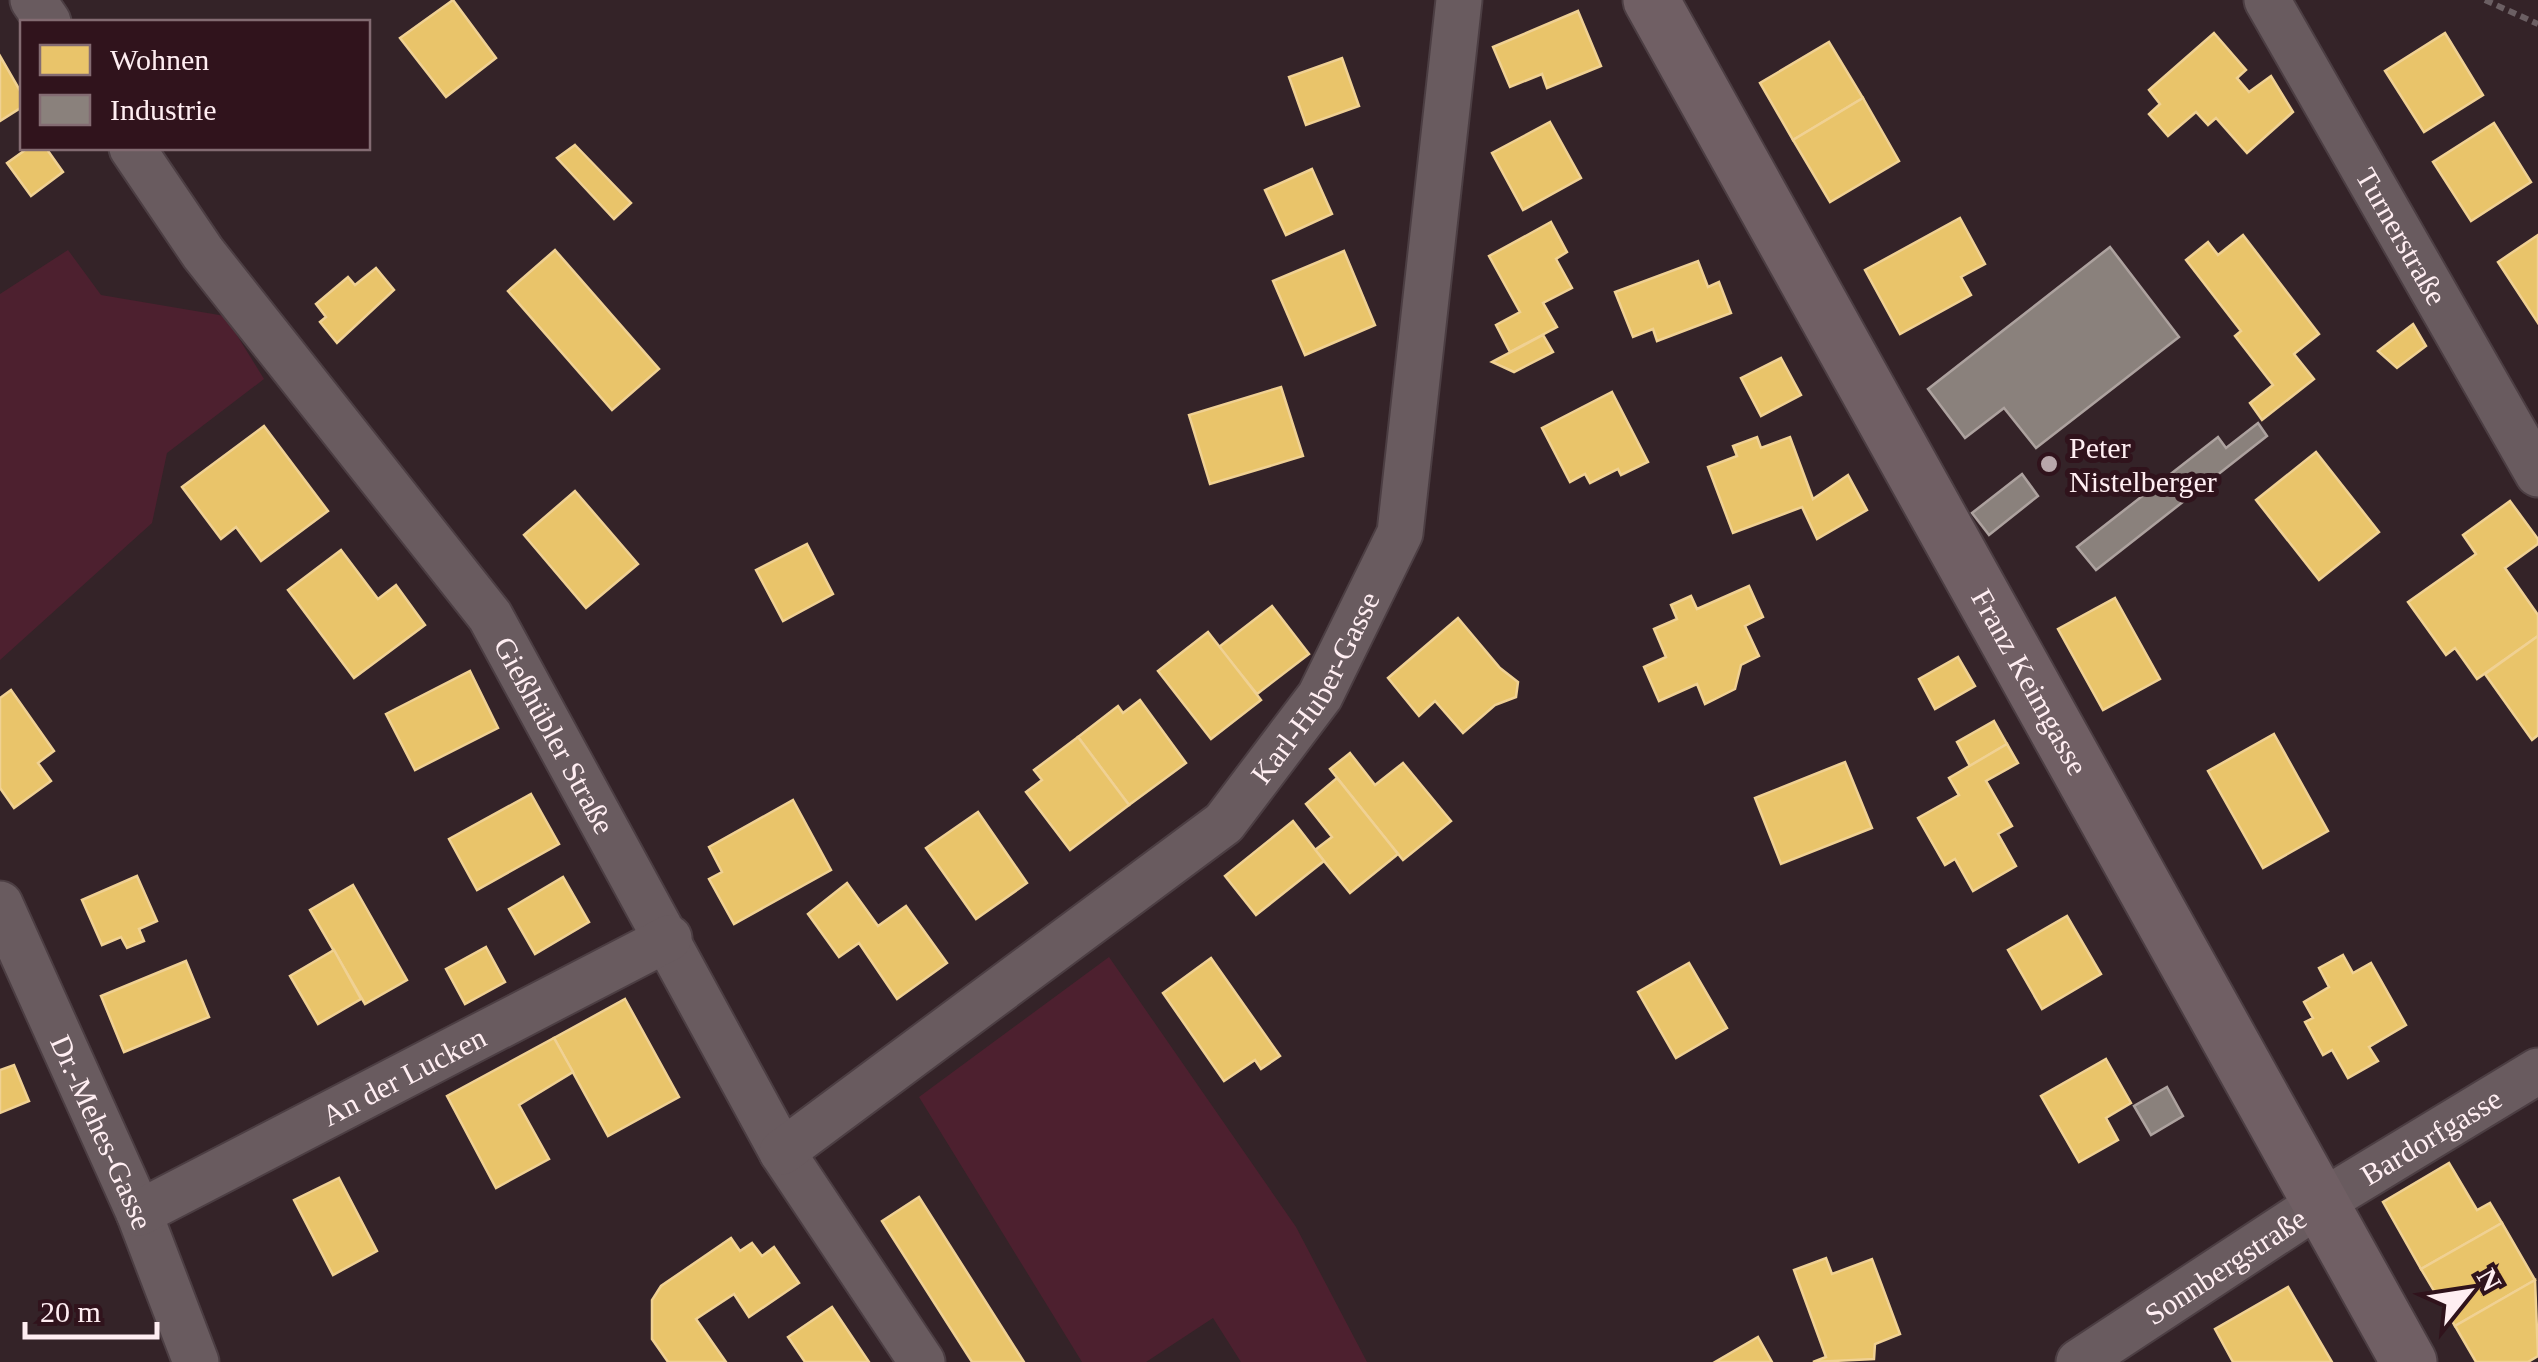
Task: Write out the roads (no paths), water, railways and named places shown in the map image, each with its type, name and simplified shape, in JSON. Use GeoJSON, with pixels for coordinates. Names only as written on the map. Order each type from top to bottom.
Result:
{"type":"FeatureCollection","features":[{"type":"Feature","properties":{"kind":"main road","name":"Franz Keimgasse"},"geometry":{"type":"LineString","coordinates":[[1652,0],[2409,1362]]}},
{"type":"Feature","properties":{"kind":"street","name":"Karl-Huber-Gasse"},"geometry":{"type":"LineString","coordinates":[[782,1152],[1224,823],[1320,696],[1400,533],[1459,0]]}},
{"type":"Feature","properties":{"kind":"street","name":"Turnerstraße"},"geometry":{"type":"LineString","coordinates":[[2267,0],[2538,474]]}},
{"type":"Feature","properties":{"kind":"street","name":"Gießhübler Straße"},"geometry":{"type":"LineString","coordinates":[[133,150],[203,253],[490,616],[669,938],[782,1152],[922,1362]]}},
{"type":"Feature","properties":{"kind":"street","name":"Dr.-Mehes-Gasse"},"geometry":{"type":"LineString","coordinates":[[0,904],[140,1213],[196,1362]]}},
{"type":"Feature","properties":{"kind":"street","name":"An der Lucken"},"geometry":{"type":"LineString","coordinates":[[140,1213],[669,938]]}},
{"type":"Feature","properties":{"kind":"street","name":"Bardorfgasse"},"geometry":{"type":"LineString","coordinates":[[2322,1202],[2538,1071]]}},
{"type":"Feature","properties":{"kind":"street","name":"Sonnbergstraße"},"geometry":{"type":"LineString","coordinates":[[2079,1362],[2322,1202]]}},
{"type":"Feature","properties":{"kind":"place","name":"Peter Nistelberger"},"geometry":{"type":"Point","coordinates":[2049,464]}}]}
